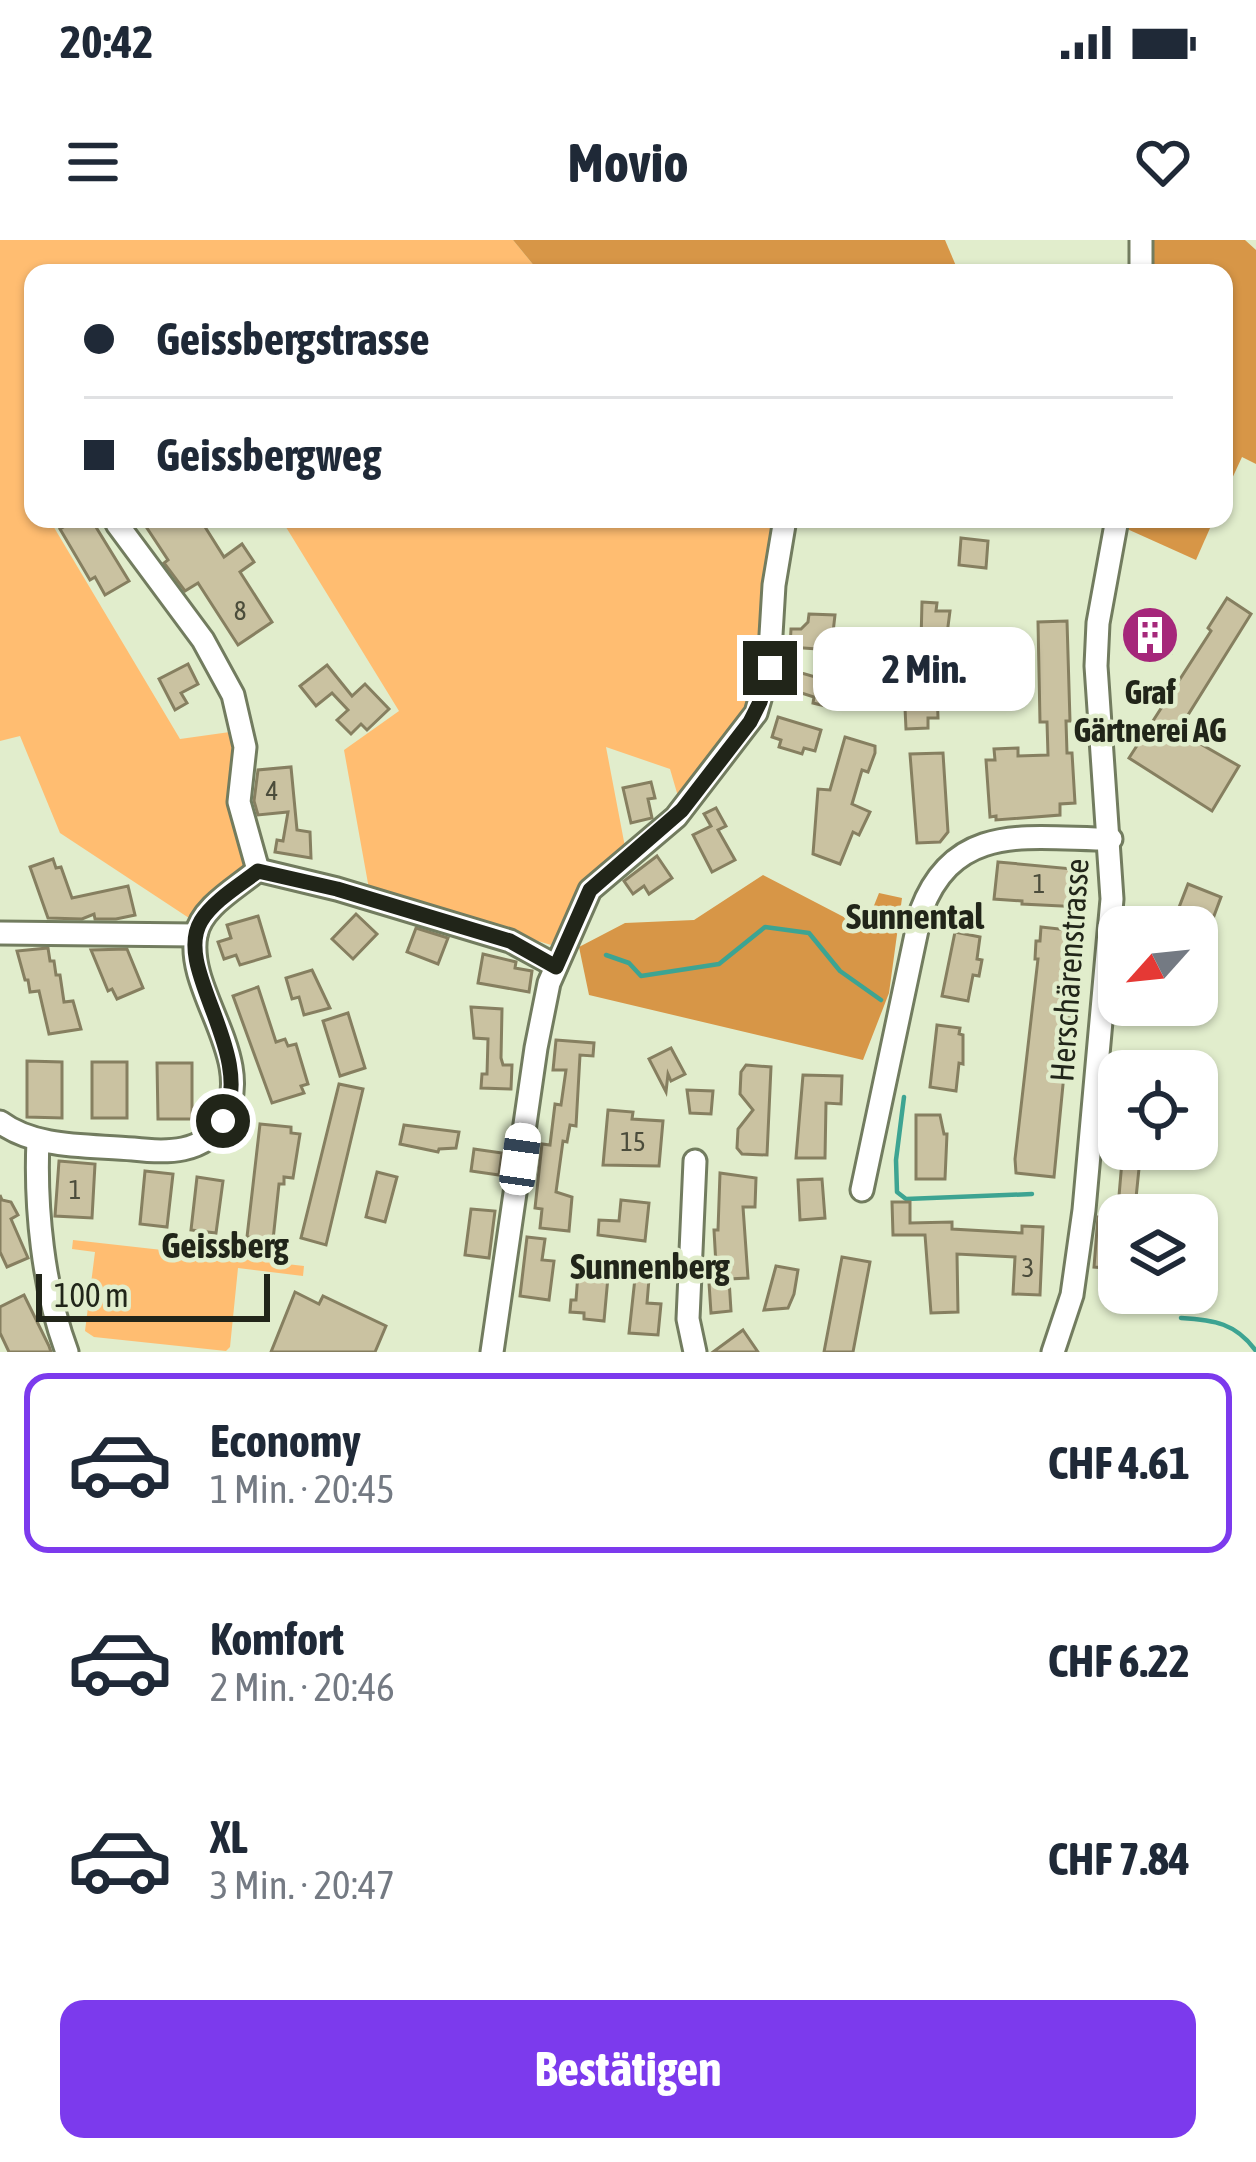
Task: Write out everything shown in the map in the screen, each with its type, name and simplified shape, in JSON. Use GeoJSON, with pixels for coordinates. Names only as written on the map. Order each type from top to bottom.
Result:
{"type":"FeatureCollection","features":[{"type":"Feature","properties":{"kind":"street"},"geometry":{"type":"LineString","coordinates":[[120,528],[203,640],[233,694],[245,747],[239,802],[258,871]]}},
{"type":"Feature","properties":{"kind":"street"},"geometry":{"type":"LineString","coordinates":[[492,1352],[547,992],[590,890],[682,810],[756,713],[770,668],[774,585],[784,528]]}},
{"type":"Feature","properties":{"kind":"street","name":"Herschärenstrasse"},"geometry":{"type":"LineString","coordinates":[[1053,1352],[1072,1295],[1084,1210],[1112,898],[1096,666],[1098,623],[1115,528]]}},
{"type":"Feature","properties":{"kind":"street"},"geometry":{"type":"LineString","coordinates":[[862,1190],[920,911],[930,885],[946,865],[977,844],[1003,839],[1111,839]]}},
{"type":"Feature","properties":{"kind":"street"},"geometry":{"type":"LineString","coordinates":[[258,871],[337,889],[510,941],[556,967]]}},
{"type":"Feature","properties":{"kind":"street"},"geometry":{"type":"LineString","coordinates":[[0,1122],[38,1140],[176,1151],[198,1144],[217,1130],[232,1096],[232,1071],[198,963],[196,935],[206,914],[258,871]]}},
{"type":"Feature","properties":{"kind":"street"},"geometry":{"type":"LineString","coordinates":[[0,933],[196,935]]}},
{"type":"Feature","properties":{"kind":"street"},"geometry":{"type":"LineString","coordinates":[[38,1140],[37,1206],[67,1352]]}},
{"type":"Feature","properties":{"kind":"street"},"geometry":{"type":"LineString","coordinates":[[694,1161],[688,1319],[695,1352]]}},
{"type":"Feature","properties":{"kind":"shaded area"},"geometry":{"type":"Polygon","coordinates":[[[0,240],[513,240],[533,264],[24,264],[24,528],[54,528],[180,739],[237,731],[247,864],[189,918],[60,833],[20,736],[0,741],[0,240]]]}},
{"type":"Feature","properties":{"kind":"shaded area"},"geometry":{"type":"Polygon","coordinates":[[[513,240],[945,240],[955,264],[533,264],[513,240]]]}},
{"type":"Feature","properties":{"kind":"shaded area"},"geometry":{"type":"Polygon","coordinates":[[[1141,240],[1245,240],[1256,250],[1256,464],[1242,457],[1233,476],[1233,264],[1141,264],[1141,240]]]}},
{"type":"Feature","properties":{"kind":"shaded area"},"geometry":{"type":"Polygon","coordinates":[[[287,528],[784,528],[767,680],[682,810],[670,769],[606,747],[626,852],[584,881],[551,945],[369,889],[344,750],[399,711],[287,528]]]}},
{"type":"Feature","properties":{"kind":"shaded area"},"geometry":{"type":"Polygon","coordinates":[[[1125,528],[1210,528],[1196,560],[1125,528]]]}},
{"type":"Feature","properties":{"kind":"shaded area"},"geometry":{"type":"Polygon","coordinates":[[[763,875],[865,928],[879,893],[902,898],[889,993],[863,1060],[589,995],[579,947],[625,923],[694,920],[763,875]]]}},
{"type":"Feature","properties":{"kind":"shaded area"},"geometry":{"type":"Polygon","coordinates":[[[73,1240],[304,1266],[303,1276],[238,1268],[226,1351],[94,1337],[85,1331],[95,1252],[72,1249],[73,1240]]]}},
{"type":"Feature","properties":{"kind":"building"},"geometry":{"type":"Polygon","coordinates":[[[97,528],[129,581],[105,595],[95,577],[90,580],[60,529],[97,528]]]}},
{"type":"Feature","properties":{"kind":"building"},"geometry":{"type":"Polygon","coordinates":[[[147,528],[206,528],[224,557],[242,544],[254,562],[240,572],[272,622],[238,645],[198,583],[185,591],[164,563],[168,560],[147,528]]]}},
{"type":"Feature","properties":{"kind":"building"},"geometry":{"type":"Polygon","coordinates":[[[961,538],[988,541],[986,568],[959,565],[961,538]]]}},
{"type":"Feature","properties":{"kind":"building"},"geometry":{"type":"Polygon","coordinates":[[[1227,598],[1251,614],[1178,731],[1239,766],[1212,811],[1129,758],[1227,598]]]}},
{"type":"Feature","properties":{"kind":"building"},"geometry":{"type":"Polygon","coordinates":[[[922,602],[937,603],[936,611],[950,611],[946,642],[921,641],[922,602]]]}},
{"type":"Feature","properties":{"kind":"building"},"geometry":{"type":"Polygon","coordinates":[[[809,614],[835,615],[831,650],[790,647],[791,629],[801,629],[809,614]]]}},
{"type":"Feature","properties":{"kind":"building","name":"Graf Gärtnerei AG"},"geometry":{"type":"Polygon","coordinates":[[[1129,618],[1173,621],[1171,653],[1126,649],[1129,618]]]}},
{"type":"Feature","properties":{"kind":"building"},"geometry":{"type":"Polygon","coordinates":[[[1067,621],[1067,753],[1072,753],[1075,803],[1060,804],[1060,815],[996,820],[990,817],[986,760],[995,760],[994,749],[1018,748],[1018,756],[1048,755],[1047,722],[1040,722],[1038,622],[1067,621]]]}},
{"type":"Feature","properties":{"kind":"building"},"geometry":{"type":"Polygon","coordinates":[[[188,664],[198,684],[181,693],[187,703],[175,710],[159,679],[188,664]]]}},
{"type":"Feature","properties":{"kind":"building"},"geometry":{"type":"Polygon","coordinates":[[[327,665],[352,696],[365,684],[389,709],[367,730],[361,724],[351,734],[337,720],[348,710],[332,693],[316,706],[300,686],[327,665]]]}},
{"type":"Feature","properties":{"kind":"building"},"geometry":{"type":"Polygon","coordinates":[[[791,670],[822,679],[824,671],[846,678],[848,689],[838,709],[813,703],[814,697],[786,688],[791,670]]]}},
{"type":"Feature","properties":{"kind":"building"},"geometry":{"type":"Polygon","coordinates":[[[911,680],[937,685],[938,718],[928,718],[928,728],[906,729],[904,687],[911,687],[911,680]]]}},
{"type":"Feature","properties":{"kind":"building"},"geometry":{"type":"Polygon","coordinates":[[[778,717],[821,730],[815,751],[804,748],[802,754],[779,747],[781,740],[772,737],[778,717]]]}},
{"type":"Feature","properties":{"kind":"building"},"geometry":{"type":"Polygon","coordinates":[[[845,737],[875,746],[875,753],[868,772],[862,770],[852,804],[870,812],[859,835],[853,832],[840,864],[813,854],[818,789],[830,790],[845,737]]]}},
{"type":"Feature","properties":{"kind":"building"},"geometry":{"type":"Polygon","coordinates":[[[943,753],[948,832],[940,842],[917,843],[910,754],[943,753]]]}},
{"type":"Feature","properties":{"kind":"building"},"geometry":{"type":"Polygon","coordinates":[[[291,767],[297,830],[310,832],[311,858],[275,852],[277,840],[283,841],[288,812],[258,815],[254,801],[258,770],[291,767]]]}},
{"type":"Feature","properties":{"kind":"building"},"geometry":{"type":"Polygon","coordinates":[[[651,782],[652,818],[631,823],[623,788],[651,782]]]}},
{"type":"Feature","properties":{"kind":"building"},"geometry":{"type":"Polygon","coordinates":[[[716,808],[726,826],[718,830],[735,860],[712,872],[693,835],[711,826],[704,814],[716,808]]]}},
{"type":"Feature","properties":{"kind":"building"},"geometry":{"type":"Polygon","coordinates":[[[657,856],[672,878],[649,894],[644,886],[633,894],[624,881],[657,856]]]}},
{"type":"Feature","properties":{"kind":"building"},"geometry":{"type":"Polygon","coordinates":[[[53,859],[56,868],[61,867],[72,898],[128,886],[135,915],[48,918],[30,867],[53,859]]]}},
{"type":"Feature","properties":{"kind":"building"},"geometry":{"type":"Polygon","coordinates":[[[998,862],[1084,870],[1081,907],[994,899],[998,862]]]}},
{"type":"Feature","properties":{"kind":"building"},"geometry":{"type":"Polygon","coordinates":[[[1188,884],[1221,897],[1218,906],[1180,906],[1188,884]]]}},
{"type":"Feature","properties":{"kind":"building"},"geometry":{"type":"Polygon","coordinates":[[[356,914],[377,934],[353,959],[332,939],[356,914]]]}},
{"type":"Feature","properties":{"kind":"building"},"geometry":{"type":"Polygon","coordinates":[[[258,916],[270,956],[240,965],[236,955],[224,959],[218,942],[231,938],[227,925],[258,916]]]}},
{"type":"Feature","properties":{"kind":"building"},"geometry":{"type":"Polygon","coordinates":[[[1041,927],[1078,931],[1054,1177],[1016,1173],[1015,1159],[1041,927]]]}},
{"type":"Feature","properties":{"kind":"building"},"geometry":{"type":"Polygon","coordinates":[[[416,928],[448,938],[438,964],[407,952],[416,928]]]}},
{"type":"Feature","properties":{"kind":"building"},"geometry":{"type":"Polygon","coordinates":[[[955,932],[980,937],[979,976],[973,975],[968,1001],[942,996],[955,932]]]}},
{"type":"Feature","properties":{"kind":"building"},"geometry":{"type":"Polygon","coordinates":[[[48,948],[56,975],[60,975],[64,1002],[73,1001],[81,1029],[49,1034],[39,991],[30,992],[25,980],[17,951],[48,948]]]}},
{"type":"Feature","properties":{"kind":"building"},"geometry":{"type":"Polygon","coordinates":[[[127,949],[143,988],[117,999],[112,989],[108,991],[91,950],[127,949]]]}},
{"type":"Feature","properties":{"kind":"building"},"geometry":{"type":"Polygon","coordinates":[[[483,954],[532,971],[529,992],[478,983],[483,954]]]}},
{"type":"Feature","properties":{"kind":"building"},"geometry":{"type":"Polygon","coordinates":[[[312,970],[330,1008],[304,1015],[299,997],[292,999],[286,978],[312,970]]]}},
{"type":"Feature","properties":{"kind":"building"},"geometry":{"type":"Polygon","coordinates":[[[258,987],[276,1042],[285,1039],[288,1046],[296,1044],[308,1084],[301,1086],[304,1093],[272,1103],[233,996],[258,987]]]}},
{"type":"Feature","properties":{"kind":"building"},"geometry":{"type":"Polygon","coordinates":[[[471,1007],[502,1009],[501,1058],[503,1065],[512,1065],[511,1089],[481,1088],[482,1074],[487,1074],[488,1039],[474,1038],[471,1007]]]}},
{"type":"Feature","properties":{"kind":"building"},"geometry":{"type":"Polygon","coordinates":[[[348,1013],[365,1068],[340,1076],[323,1021],[348,1013]]]}},
{"type":"Feature","properties":{"kind":"building"},"geometry":{"type":"Polygon","coordinates":[[[937,1025],[960,1028],[963,1035],[956,1091],[930,1087],[937,1025]]]}},
{"type":"Feature","properties":{"kind":"building"},"geometry":{"type":"Polygon","coordinates":[[[556,1040],[594,1043],[593,1056],[580,1055],[576,1126],[570,1125],[567,1142],[563,1141],[556,1192],[572,1197],[569,1231],[540,1228],[542,1209],[535,1208],[542,1144],[550,1145],[555,1104],[561,1105],[566,1070],[553,1070],[556,1040]]]}},
{"type":"Feature","properties":{"kind":"building"},"geometry":{"type":"Polygon","coordinates":[[[671,1048],[685,1074],[671,1081],[668,1074],[666,1092],[649,1059],[671,1048]]]}},
{"type":"Feature","properties":{"kind":"building"},"geometry":{"type":"Polygon","coordinates":[[[27,1061],[62,1062],[62,1118],[27,1117],[27,1061]]]}},
{"type":"Feature","properties":{"kind":"building"},"geometry":{"type":"Polygon","coordinates":[[[92,1062],[127,1062],[127,1118],[92,1118],[92,1062]]]}},
{"type":"Feature","properties":{"kind":"building"},"geometry":{"type":"Polygon","coordinates":[[[157,1063],[192,1063],[192,1119],[158,1119],[157,1063]]]}},
{"type":"Feature","properties":{"kind":"building"},"geometry":{"type":"Polygon","coordinates":[[[746,1065],[771,1067],[767,1155],[742,1154],[737,1148],[738,1129],[753,1110],[740,1094],[746,1065]]]}},
{"type":"Feature","properties":{"kind":"building"},"geometry":{"type":"Polygon","coordinates":[[[803,1075],[842,1076],[841,1104],[826,1103],[825,1158],[796,1158],[803,1075]]]}},
{"type":"Feature","properties":{"kind":"building"},"geometry":{"type":"Polygon","coordinates":[[[339,1084],[363,1089],[326,1245],[301,1238],[339,1084]]]}},
{"type":"Feature","properties":{"kind":"building"},"geometry":{"type":"Polygon","coordinates":[[[687,1090],[713,1091],[711,1114],[690,1113],[687,1090]]]}},
{"type":"Feature","properties":{"kind":"building"},"geometry":{"type":"Polygon","coordinates":[[[608,1110],[633,1112],[632,1119],[663,1121],[659,1166],[603,1165],[608,1110]]]}},
{"type":"Feature","properties":{"kind":"building"},"geometry":{"type":"Polygon","coordinates":[[[916,1115],[940,1115],[947,1134],[945,1179],[916,1179],[916,1115]]]}},
{"type":"Feature","properties":{"kind":"building"},"geometry":{"type":"Polygon","coordinates":[[[260,1124],[291,1127],[291,1133],[300,1134],[293,1178],[284,1177],[284,1184],[279,1184],[273,1240],[247,1237],[260,1124]]]}},
{"type":"Feature","properties":{"kind":"building"},"geometry":{"type":"Polygon","coordinates":[[[404,1125],[459,1132],[456,1148],[438,1152],[400,1144],[404,1125]]]}},
{"type":"Feature","properties":{"kind":"building"},"geometry":{"type":"Polygon","coordinates":[[[474,1149],[502,1153],[499,1175],[471,1171],[474,1149]]]}},
{"type":"Feature","properties":{"kind":"building"},"geometry":{"type":"Polygon","coordinates":[[[59,1161],[95,1164],[92,1218],[55,1216],[59,1161]]]}},
{"type":"Feature","properties":{"kind":"building"},"geometry":{"type":"Polygon","coordinates":[[[1121,1170],[1139,1170],[1136,1194],[1119,1194],[1121,1170]]]}},
{"type":"Feature","properties":{"kind":"building"},"geometry":{"type":"Polygon","coordinates":[[[145,1171],[173,1174],[167,1227],[140,1224],[145,1171]]]}},
{"type":"Feature","properties":{"kind":"building"},"geometry":{"type":"Polygon","coordinates":[[[377,1172],[397,1177],[385,1222],[366,1217],[377,1172]]]}},
{"type":"Feature","properties":{"kind":"building"},"geometry":{"type":"Polygon","coordinates":[[[720,1173],[756,1178],[755,1207],[743,1207],[748,1278],[729,1279],[731,1311],[711,1313],[709,1283],[717,1283],[714,1230],[718,1230],[720,1173]]]}},
{"type":"Feature","properties":{"kind":"building"},"geometry":{"type":"Polygon","coordinates":[[[197,1177],[223,1181],[216,1233],[191,1230],[197,1177]]]}},
{"type":"Feature","properties":{"kind":"building"},"geometry":{"type":"Polygon","coordinates":[[[822,1179],[825,1218],[800,1220],[798,1180],[822,1179]]]}},
{"type":"Feature","properties":{"kind":"building"},"geometry":{"type":"Polygon","coordinates":[[[0,1195],[18,1215],[11,1219],[28,1258],[7,1267],[0,1252],[0,1195]]]}},
{"type":"Feature","properties":{"kind":"building"},"geometry":{"type":"Polygon","coordinates":[[[621,1200],[649,1203],[645,1241],[598,1235],[599,1220],[619,1221],[621,1200]]]}},
{"type":"Feature","properties":{"kind":"building"},"geometry":{"type":"Polygon","coordinates":[[[892,1202],[910,1202],[910,1223],[952,1222],[952,1229],[1022,1233],[1022,1226],[1043,1227],[1040,1295],[1013,1294],[1015,1257],[957,1254],[958,1312],[931,1313],[925,1235],[893,1235],[892,1202]]]}},
{"type":"Feature","properties":{"kind":"building"},"geometry":{"type":"Polygon","coordinates":[[[471,1209],[495,1211],[489,1258],[465,1255],[471,1209]]]}},
{"type":"Feature","properties":{"kind":"building"},"geometry":{"type":"Polygon","coordinates":[[[1098,1217],[1098,1267],[1094,1267],[1098,1217]]]}},
{"type":"Feature","properties":{"kind":"building"},"geometry":{"type":"Polygon","coordinates":[[[527,1237],[545,1239],[542,1260],[554,1261],[549,1300],[520,1296],[527,1237]]]}},
{"type":"Feature","properties":{"kind":"building"},"geometry":{"type":"Polygon","coordinates":[[[842,1257],[870,1262],[853,1352],[824,1352],[842,1257]]]}},
{"type":"Feature","properties":{"kind":"building"},"geometry":{"type":"Polygon","coordinates":[[[579,1260],[596,1261],[594,1275],[608,1277],[604,1321],[570,1312],[571,1300],[576,1300],[579,1260]]]}},
{"type":"Feature","properties":{"kind":"building"},"geometry":{"type":"Polygon","coordinates":[[[776,1266],[798,1270],[794,1294],[788,1308],[764,1310],[776,1266]]]}},
{"type":"Feature","properties":{"kind":"building"},"geometry":{"type":"Polygon","coordinates":[[[635,1278],[649,1279],[647,1303],[661,1304],[658,1335],[629,1333],[635,1278]]]}},
{"type":"Feature","properties":{"kind":"building"},"geometry":{"type":"Polygon","coordinates":[[[295,1292],[319,1304],[323,1296],[386,1326],[375,1352],[271,1352],[295,1292]]]}},
{"type":"Feature","properties":{"kind":"building"},"geometry":{"type":"Polygon","coordinates":[[[24,1295],[51,1352],[9,1352],[0,1333],[0,1307],[24,1295]]]}},
{"type":"Feature","properties":{"kind":"building"},"geometry":{"type":"Polygon","coordinates":[[[743,1330],[758,1352],[713,1352],[743,1330]]]}},
{"type":"Feature","properties":{"kind":"waterway"},"geometry":{"type":"LineString","coordinates":[[606,955],[629,963],[641,976],[719,964],[765,927],[809,933],[840,971],[881,1000]]}},
{"type":"Feature","properties":{"kind":"waterway"},"geometry":{"type":"LineString","coordinates":[[904,1097],[896,1160],[897,1192],[906,1199],[1032,1194]]}},
{"type":"Feature","properties":{"kind":"waterway"},"geometry":{"type":"LineString","coordinates":[[1181,1318],[1223,1325],[1256,1351]]}},
{"type":"Feature","properties":{"kind":"place","name":"Graf Gärtnerei AG"},"geometry":{"type":"Point","coordinates":[1150,635]}},
{"type":"Feature","properties":{"kind":"district","name":"Sunnental"},"geometry":{"type":"Point","coordinates":[915,916]}},
{"type":"Feature","properties":{"kind":"district","name":"Geissberg"},"geometry":{"type":"Point","coordinates":[225,1245]}},
{"type":"Feature","properties":{"kind":"district","name":"Sunnenberg"},"geometry":{"type":"Point","coordinates":[650,1266]}},
{"type":"Feature","properties":{"kind":"route"},"geometry":{"type":"LineString","coordinates":[[223,1121],[232,1096],[232,1071],[195,944],[197,928],[212,908],[258,871],[510,941],[556,967],[590,890],[682,810],[750,722],[770,668]]}}]}
